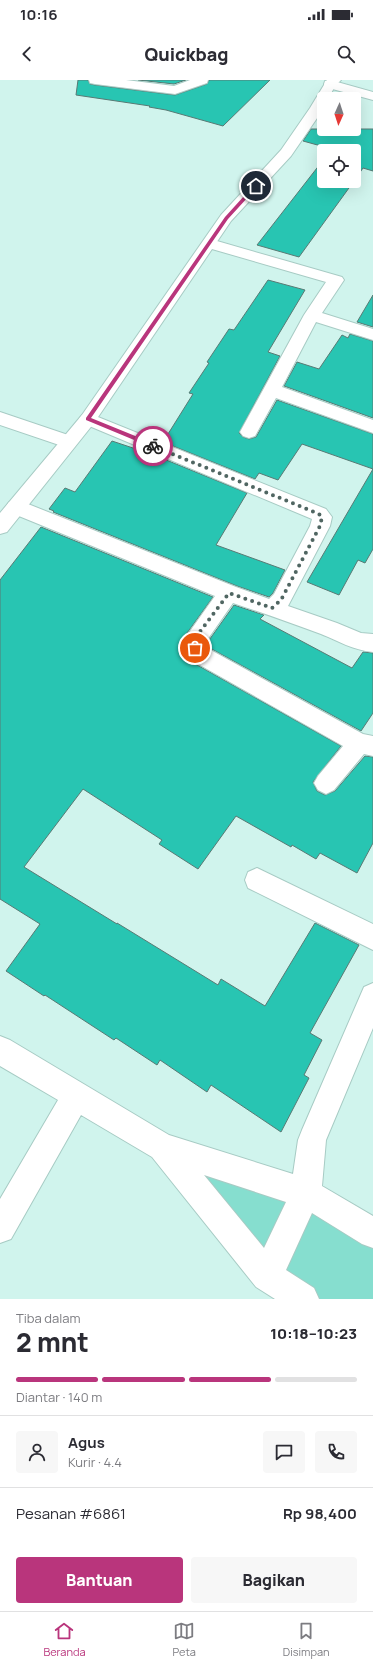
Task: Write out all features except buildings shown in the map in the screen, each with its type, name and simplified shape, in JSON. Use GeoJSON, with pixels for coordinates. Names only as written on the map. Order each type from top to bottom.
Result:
{"type":"FeatureCollection","features":[{"type":"Feature","properties":{"kind":"street"},"geometry":{"type":"LineString","coordinates":[[95,80],[175,90],[202,80]]}},
{"type":"Feature","properties":{"kind":"street"},"geometry":{"type":"LineString","coordinates":[[0,527],[88,419],[210,244],[226,218],[286,153],[317,108],[332,82],[373,96]]}},
{"type":"Feature","properties":{"kind":"street"},"geometry":{"type":"LineString","coordinates":[[210,244],[336,280],[312,315],[248,432]]}},
{"type":"Feature","properties":{"kind":"street"},"geometry":{"type":"LineString","coordinates":[[312,315],[373,336]]}},
{"type":"Feature","properties":{"kind":"street"},"geometry":{"type":"LineString","coordinates":[[272,390],[373,428]]}},
{"type":"Feature","properties":{"kind":"street"},"geometry":{"type":"LineString","coordinates":[[0,418],[68,442]]}},
{"type":"Feature","properties":{"kind":"street"},"geometry":{"type":"LineString","coordinates":[[88,419],[319,514],[322,517],[320,526],[281,600],[272,608]]}},
{"type":"Feature","properties":{"kind":"street"},"geometry":{"type":"LineString","coordinates":[[16,507],[229,593],[330,629],[359,642],[373,643]]}},
{"type":"Feature","properties":{"kind":"street"},"geometry":{"type":"LineString","coordinates":[[229,593],[194,641],[195,648],[199,654],[366,745],[326,783]]}},
{"type":"Feature","properties":{"kind":"street"},"geometry":{"type":"LineString","coordinates":[[257,880],[373,937]]}},
{"type":"Feature","properties":{"kind":"street"},"geometry":{"type":"LineString","coordinates":[[267,1276],[306,1193],[312,1140],[373,996]]}},
{"type":"Feature","properties":{"kind":"street"},"geometry":{"type":"LineString","coordinates":[[0,1050],[162,1147],[306,1193],[373,1233]]}},
{"type":"Feature","properties":{"kind":"street"},"geometry":{"type":"LineString","coordinates":[[0,1228],[76,1096]]}},
{"type":"Feature","properties":{"kind":"street"},"geometry":{"type":"LineString","coordinates":[[162,1147],[267,1276],[304,1299]]}},
{"type":"Feature","properties":{"kind":"green space"},"geometry":{"type":"Polygon","coordinates":[[[162,1147],[373,1233],[373,1299],[303,1299],[162,1147]]]}},
{"type":"Feature","properties":{"kind":"way so far"},"geometry":{"type":"LineString","coordinates":[[153,446],[319,514],[322,517],[320,526],[281,600],[272,608],[229,593],[194,641],[195,648]]}},
{"type":"Feature","properties":{"kind":"route"},"geometry":{"type":"LineString","coordinates":[[153,446],[88,419],[210,244],[226,218],[256,186]]}}]}
